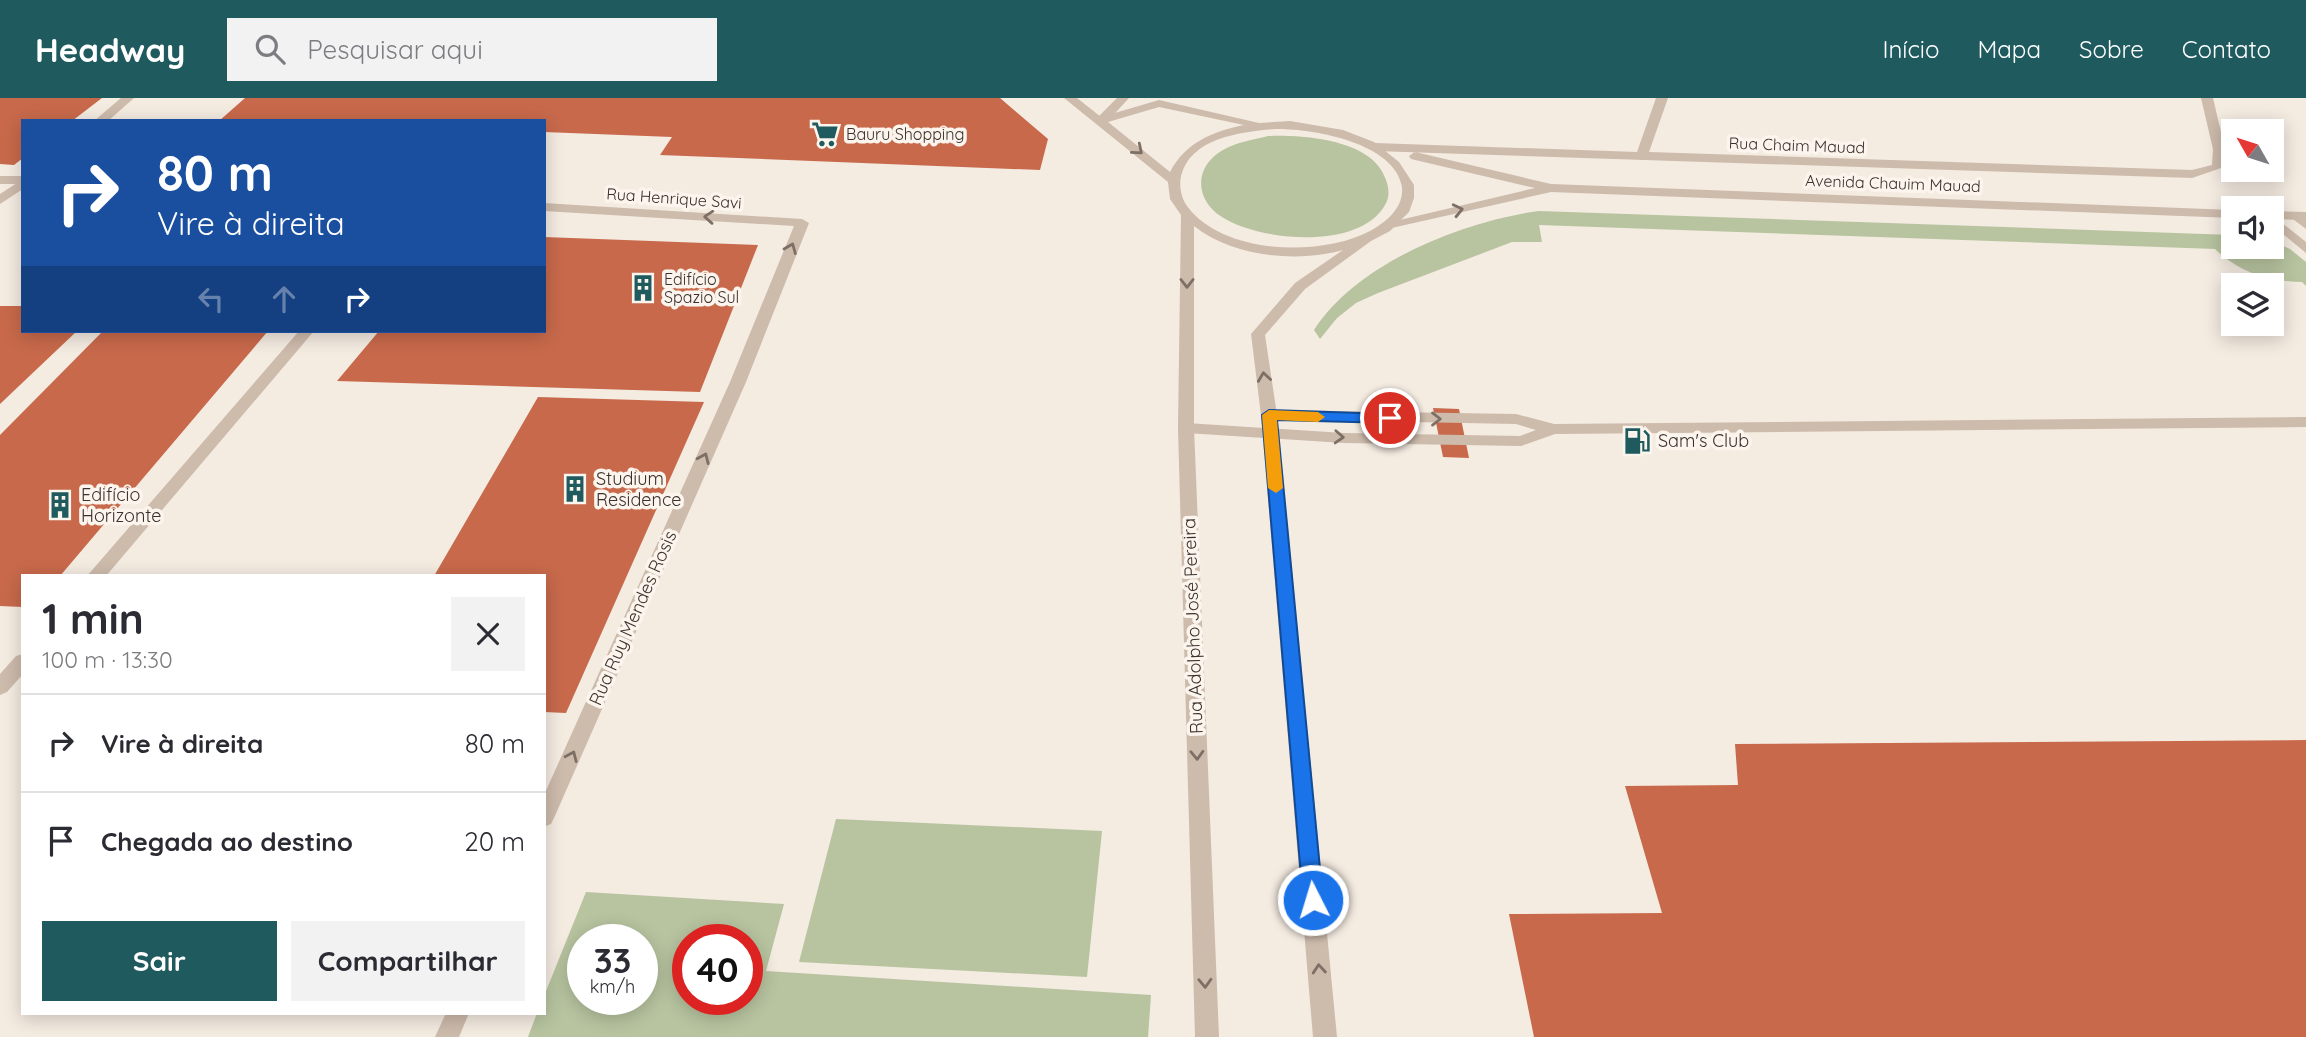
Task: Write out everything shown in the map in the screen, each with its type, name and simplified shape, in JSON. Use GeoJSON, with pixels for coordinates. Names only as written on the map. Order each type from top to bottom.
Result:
{"type":"FeatureCollection","features":[{"type":"Feature","properties":{"kind":"street"},"geometry":{"type":"LineString","coordinates":[[102,119],[128,98]]}},
{"type":"Feature","properties":{"kind":"street"},"geometry":{"type":"LineString","coordinates":[[1070,98],[1102,120],[1173,180]]}},
{"type":"Feature","properties":{"kind":"street"},"geometry":{"type":"LineString","coordinates":[[1102,120],[1123,98]]}},
{"type":"Feature","properties":{"kind":"street"},"geometry":{"type":"LineString","coordinates":[[1642,156],[1662,98]]}},
{"type":"Feature","properties":{"kind":"street","name":"Rua Chaim Mauad"},"geometry":{"type":"LineString","coordinates":[[1375,147],[2192,174],[2218,167],[2220,149],[2207,98]]}},
{"type":"Feature","properties":{"kind":"street"},"geometry":{"type":"LineString","coordinates":[[1102,120],[1159,103],[1261,126],[1320,128],[1347,135],[1375,147],[1396,162],[1408,183],[1407,205],[1392,226]]}},
{"type":"Feature","properties":{"kind":"street"},"geometry":{"type":"LineString","coordinates":[[1261,126],[1228,132],[1200,144],[1182,160],[1173,180],[1176,198],[1187,215],[1212,233],[1247,246],[1288,252],[1329,250],[1365,241]]}},
{"type":"Feature","properties":{"kind":"street","name":"Avenida Chauim Mauad"},"geometry":{"type":"LineString","coordinates":[[1375,147],[1551,188],[2221,214]]}},
{"type":"Feature","properties":{"kind":"street"},"geometry":{"type":"LineString","coordinates":[[0,180],[21,181]]}},
{"type":"Feature","properties":{"kind":"street"},"geometry":{"type":"LineString","coordinates":[[0,200],[21,183]]}},
{"type":"Feature","properties":{"kind":"street","name":"Avenida Chauim Mauad"},"geometry":{"type":"LineString","coordinates":[[1365,241],[1392,226],[1551,188]]}},
{"type":"Feature","properties":{"kind":"street","name":"Rua Henrique Savi"},"geometry":{"type":"LineString","coordinates":[[546,207],[802,223]]}},
{"type":"Feature","properties":{"kind":"street","name":"Rua Adolpho José Pereira"},"geometry":{"type":"LineString","coordinates":[[1187,215],[1186,428],[1207,1037]]}},
{"type":"Feature","properties":{"kind":"street"},"geometry":{"type":"LineString","coordinates":[[2284,218],[2303,219]]}},
{"type":"Feature","properties":{"kind":"street","name":"Rua Ruy Mendes Rosis"},"geometry":{"type":"LineString","coordinates":[[546,814],[738,382],[802,223]]}},
{"type":"Feature","properties":{"kind":"street"},"geometry":{"type":"LineString","coordinates":[[2284,228],[2306,249]]}},
{"type":"Feature","properties":{"kind":"street"},"geometry":{"type":"LineString","coordinates":[[1325,1037],[1270,424],[1258,334],[1300,286],[1365,241]]}},
{"type":"Feature","properties":{"kind":"street"},"geometry":{"type":"LineString","coordinates":[[98,574],[305,333]]}},
{"type":"Feature","properties":{"kind":"street"},"geometry":{"type":"LineString","coordinates":[[1186,428],[1270,424],[1521,441],[1554,429],[2306,422]]}},
{"type":"Feature","properties":{"kind":"street"},"geometry":{"type":"LineString","coordinates":[[0,687],[21,663]]}},
{"type":"Feature","properties":{"kind":"street"},"geometry":{"type":"LineString","coordinates":[[447,1037],[457,1015]]}},
{"type":"Feature","properties":{"kind":"green space"},"geometry":{"type":"Polygon","coordinates":[[[1268,136],[1335,142],[1367,156],[1379,166],[1386,180],[1388,199],[1385,205],[1372,220],[1354,230],[1308,237],[1259,232],[1222,217],[1213,210],[1203,193],[1202,174],[1206,165],[1228,147],[1268,136]]]}},
{"type":"Feature","properties":{"kind":"green space"},"geometry":{"type":"Polygon","coordinates":[[[1539,211],[2221,235],[2221,254],[2215,249],[1539,225],[1542,242],[1512,242],[1378,293],[1356,303],[1337,318],[1320,339],[1314,330],[1333,306],[1384,266],[1446,235],[1509,216],[1539,211]]]}},
{"type":"Feature","properties":{"kind":"green space"},"geometry":{"type":"Polygon","coordinates":[[[2284,246],[2306,262],[2306,286],[2302,282],[2284,280],[2284,273],[2252,273],[2228,259],[2284,259],[2284,246]]]}},
{"type":"Feature","properties":{"kind":"green space"},"geometry":{"type":"Polygon","coordinates":[[[836,819],[1102,831],[1087,977],[799,962],[836,819]]]}},
{"type":"Feature","properties":{"kind":"green space"},"geometry":{"type":"Polygon","coordinates":[[[586,892],[784,904],[766,971],[1151,995],[1148,1037],[528,1037],[536,1015],[546,1015],[546,991],[567,939],[567,1015],[658,1015],[658,924],[573,924],[586,892]]]}},
{"type":"Feature","properties":{"kind":"building"},"geometry":{"type":"Polygon","coordinates":[[[0,98],[102,98],[75,119],[21,119],[21,160],[14,165],[0,164],[0,98]]]}},
{"type":"Feature","properties":{"kind":"building","name":"Bauru Shopping"},"geometry":{"type":"Polygon","coordinates":[[[245,98],[1000,98],[1048,139],[1040,170],[660,155],[672,137],[546,132],[546,119],[221,119],[245,98]]]}},
{"type":"Feature","properties":{"kind":"building","name":"Edifício Spazio Sul"},"geometry":{"type":"Polygon","coordinates":[[[546,237],[758,245],[700,392],[337,381],[377,333],[546,333],[546,237]]]}},
{"type":"Feature","properties":{"kind":"building"},"geometry":{"type":"Polygon","coordinates":[[[0,306],[21,306],[21,333],[75,333],[0,404],[0,306]]]}},
{"type":"Feature","properties":{"kind":"building","name":"Edifício Horizonte"},"geometry":{"type":"Polygon","coordinates":[[[101,333],[266,333],[62,574],[21,574],[21,607],[0,606],[0,435],[101,333]]]}},
{"type":"Feature","properties":{"kind":"building","name":"Studium Residence"},"geometry":{"type":"Polygon","coordinates":[[[538,397],[704,402],[566,713],[546,712],[546,574],[435,574],[538,397]]]}},
{"type":"Feature","properties":{"kind":"building"},"geometry":{"type":"Polygon","coordinates":[[[1433,408],[1459,409],[1469,458],[1443,457],[1433,408]]]}},
{"type":"Feature","properties":{"kind":"building"},"geometry":{"type":"Polygon","coordinates":[[[2306,740],[2306,1037],[1534,1037],[1509,914],[1662,913],[1625,786],[1738,785],[1735,744],[2306,740]]]}},
{"type":"Feature","properties":{"kind":"slow traffic"},"geometry":{"type":"LineString","coordinates":[[1276,488],[1269,415],[1318,417]]}},
{"type":"Feature","properties":{"kind":"place","name":"Bauru Shopping"},"geometry":{"type":"Point","coordinates":[825,134]}},
{"type":"Feature","properties":{"kind":"place","name":"Edifício Spazio Sul"},"geometry":{"type":"Point","coordinates":[643,288]}},
{"type":"Feature","properties":{"kind":"place","name":"Sam's Club"},"geometry":{"type":"Point","coordinates":[1637,441]}},
{"type":"Feature","properties":{"kind":"place","name":"Studium Residence"},"geometry":{"type":"Point","coordinates":[575,489]}},
{"type":"Feature","properties":{"kind":"place","name":"Edifício Horizonte"},"geometry":{"type":"Point","coordinates":[60,505]}},
{"type":"Feature","properties":{"kind":"route"},"geometry":{"type":"LineString","coordinates":[[1313,900],[1269,415],[1390,418]]}}]}
